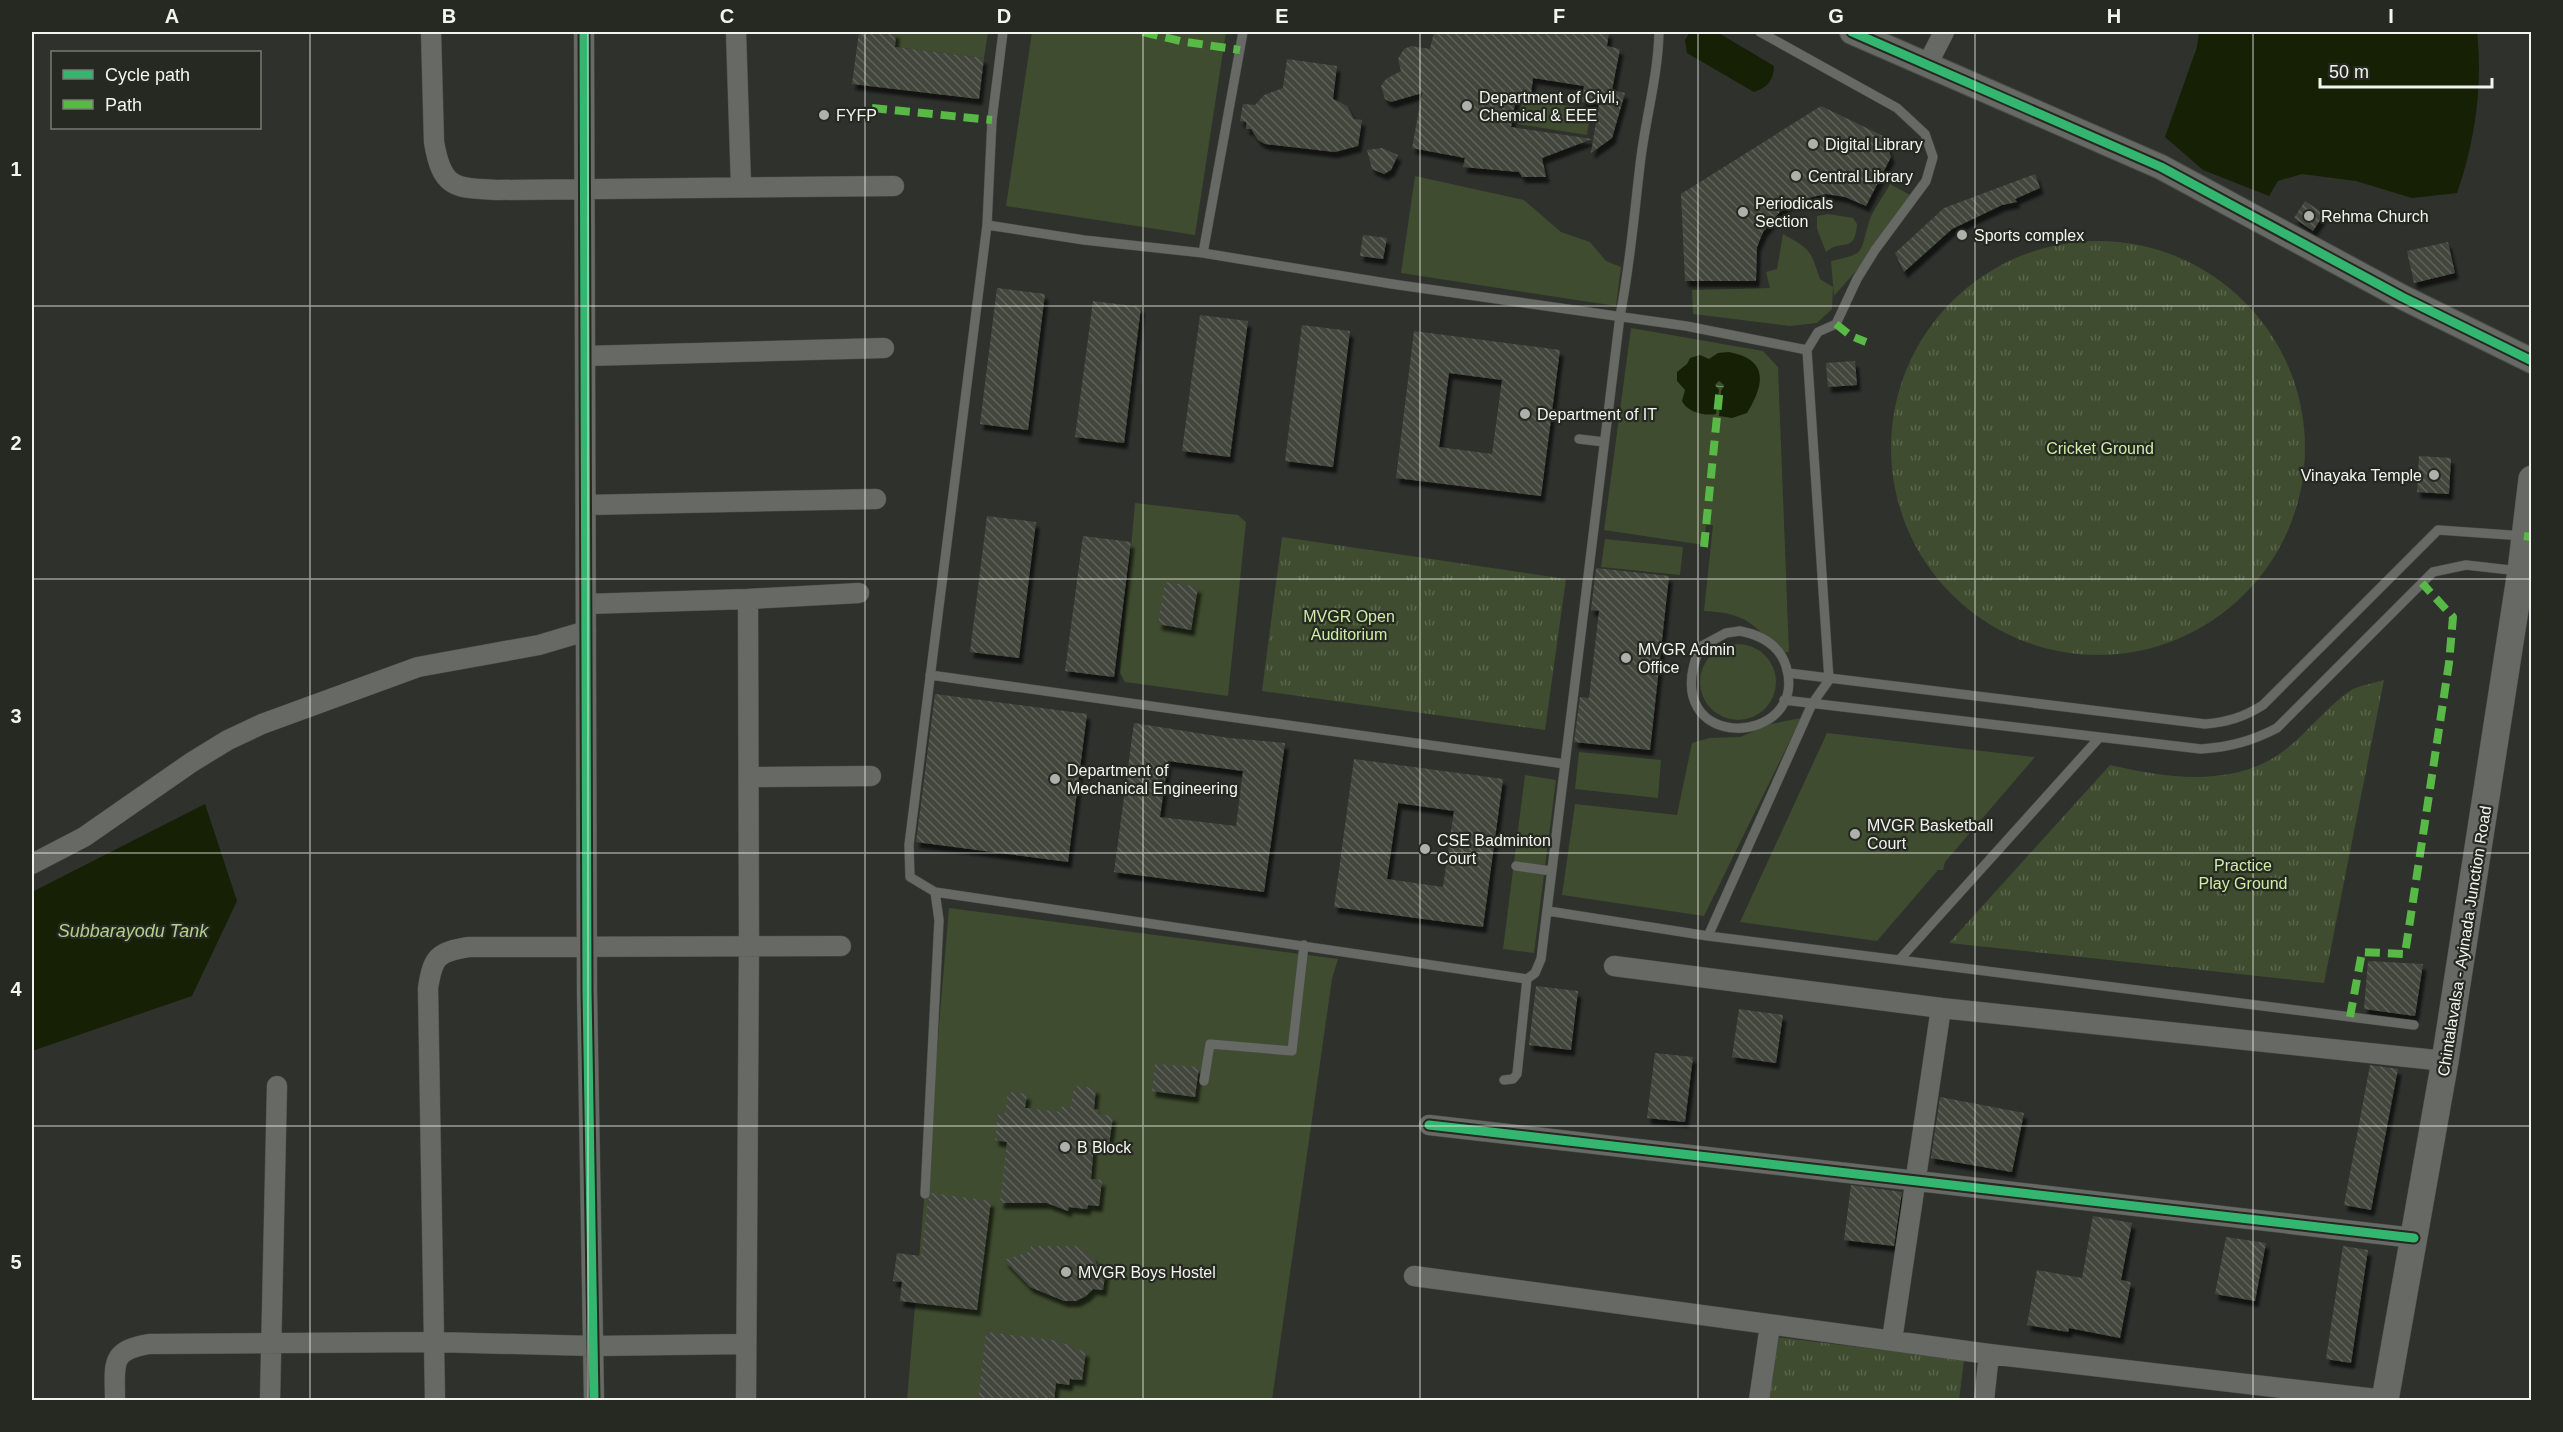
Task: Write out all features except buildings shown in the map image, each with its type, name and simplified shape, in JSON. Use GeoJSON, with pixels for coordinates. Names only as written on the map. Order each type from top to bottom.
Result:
{"type":"FeatureCollection","features":[{"type":"Feature","properties":{"kind":"main road","name":"Chintalavalsa - Ayinada Junction Road"},"geometry":{"type":"LineString","coordinates":[[2385,1401],[2445,1061],[2521,571],[2532,479]]}},
{"type":"Feature","properties":{"kind":"street"},"geometry":{"type":"LineString","coordinates":[[431,32],[436,158],[447,180],[461,188],[894,186]]}},
{"type":"Feature","properties":{"kind":"street"},"geometry":{"type":"LineString","coordinates":[[584,32],[587,945],[594,1401]]}},
{"type":"Feature","properties":{"kind":"street"},"geometry":{"type":"LineString","coordinates":[[736,32],[741,186]]}},
{"type":"Feature","properties":{"kind":"street"},"geometry":{"type":"LineString","coordinates":[[1852,32],[2161,167],[2402,297],[2532,361]]}},
{"type":"Feature","properties":{"kind":"street"},"geometry":{"type":"LineString","coordinates":[[1927,65],[1944,32]]}},
{"type":"Feature","properties":{"kind":"street"},"geometry":{"type":"LineString","coordinates":[[585,356],[884,348]]}},
{"type":"Feature","properties":{"kind":"street"},"geometry":{"type":"LineString","coordinates":[[586,504],[876,499]]}},
{"type":"Feature","properties":{"kind":"street"},"geometry":{"type":"LineString","coordinates":[[586,604],[859,593]]}},
{"type":"Feature","properties":{"kind":"street"},"geometry":{"type":"LineString","coordinates":[[746,1401],[749,945],[748,599]]}},
{"type":"Feature","properties":{"kind":"street"},"geometry":{"type":"LineString","coordinates":[[32,864],[84,837],[192,762],[228,740],[262,724],[418,667],[538,645],[586,631]]}},
{"type":"Feature","properties":{"kind":"street"},"geometry":{"type":"LineString","coordinates":[[749,777],[871,776]]}},
{"type":"Feature","properties":{"kind":"street"},"geometry":{"type":"LineString","coordinates":[[435,1401],[428,988],[432,966],[439,956],[449,950],[469,947],[841,946]]}},
{"type":"Feature","properties":{"kind":"street"},"geometry":{"type":"LineString","coordinates":[[1614,966],[1941,1008],[2445,1061]]}},
{"type":"Feature","properties":{"kind":"street"},"geometry":{"type":"LineString","coordinates":[[1892,1340],[1941,1008]]}},
{"type":"Feature","properties":{"kind":"street"},"geometry":{"type":"LineString","coordinates":[[270,1401],[277,1086]]}},
{"type":"Feature","properties":{"kind":"street"},"geometry":{"type":"LineString","coordinates":[[1429,1125],[2414,1238]]}},
{"type":"Feature","properties":{"kind":"street"},"geometry":{"type":"LineString","coordinates":[[1414,1276],[1770,1325],[2385,1401]]}},
{"type":"Feature","properties":{"kind":"street"},"geometry":{"type":"LineString","coordinates":[[1759,1401],[1770,1325]]}},
{"type":"Feature","properties":{"kind":"street"},"geometry":{"type":"LineString","coordinates":[[115,1401],[119,1356],[128,1348],[149,1344],[434,1342],[593,1346],[745,1344]]}},
{"type":"Feature","properties":{"kind":"street"},"geometry":{"type":"LineString","coordinates":[[1984,1401],[1989,1353]]}},
{"type":"Feature","properties":{"kind":"lane"},"geometry":{"type":"LineString","coordinates":[[1003,32],[992,120],[987,225],[909,845],[910,877],[935,892],[1527,979],[1535,973],[1541,959],[1548,911],[1604,442],[1620,316],[1630,265],[1640,163],[1655,79],[1659,32]]}},
{"type":"Feature","properties":{"kind":"lane"},"geometry":{"type":"LineString","coordinates":[[1203,253],[1243,32]]}},
{"type":"Feature","properties":{"kind":"lane"},"geometry":{"type":"LineString","coordinates":[[1708,936],[1812,704],[1829,680],[1807,350],[1818,332],[1836,324],[1857,279],[1875,250],[1926,181],[1933,157],[1925,134],[1898,108],[1760,32]]}},
{"type":"Feature","properties":{"kind":"lane"},"geometry":{"type":"LineString","coordinates":[[987,225],[1084,240],[1203,253],[1392,284],[1686,326],[1807,350]]}},
{"type":"Feature","properties":{"kind":"lane"},"geometry":{"type":"LineString","coordinates":[[1579,439],[1604,442]]}},
{"type":"Feature","properties":{"kind":"lane"},"geometry":{"type":"LineString","coordinates":[[1788,674],[2205,723],[2227,722],[2248,715],[2263,705],[2438,530],[2524,536]]}},
{"type":"Feature","properties":{"kind":"lane"},"geometry":{"type":"LineString","coordinates":[[1784,700],[2201,750],[2224,748],[2252,741],[2277,728],[2433,572],[2466,565],[2521,571]]}},
{"type":"Feature","properties":{"kind":"lane"},"geometry":{"type":"LineString","coordinates":[[1726,633],[1754,634],[1766,640],[1784,660],[1788,674],[1788,687],[1784,700],[1773,716],[1754,727],[1740,730],[1713,723],[1702,714],[1694,702],[1690,688],[1690,673],[1700,647],[1726,633]]}},
{"type":"Feature","properties":{"kind":"lane"},"geometry":{"type":"LineString","coordinates":[[930,675],[1565,764]]}},
{"type":"Feature","properties":{"kind":"lane"},"geometry":{"type":"LineString","coordinates":[[1900,959],[2099,738]]}},
{"type":"Feature","properties":{"kind":"lane"},"geometry":{"type":"LineString","coordinates":[[1516,866],[1551,871]]}},
{"type":"Feature","properties":{"kind":"lane"},"geometry":{"type":"LineString","coordinates":[[925,1194],[939,920],[935,892]]}},
{"type":"Feature","properties":{"kind":"lane"},"geometry":{"type":"LineString","coordinates":[[1548,911],[1708,936],[2414,1025]]}},
{"type":"Feature","properties":{"kind":"lane"},"geometry":{"type":"LineString","coordinates":[[1204,1081],[1210,1044],[1292,1051],[1304,945]]}},
{"type":"Feature","properties":{"kind":"lane"},"geometry":{"type":"LineString","coordinates":[[1504,1080],[1513,1079],[1517,1074],[1527,979]]}},
{"type":"Feature","properties":{"kind":"green space"},"geometry":{"type":"Polygon","coordinates":[[[896,32],[988,32],[984,58],[895,47],[896,32]]]}},
{"type":"Feature","properties":{"kind":"green space"},"geometry":{"type":"Polygon","coordinates":[[[1032,32],[1226,32],[1195,235],[1006,206],[1032,32]]]}},
{"type":"Feature","properties":{"kind":"green space"},"geometry":{"type":"Polygon","coordinates":[[[1522,99],[1591,109],[1587,135],[1517,124],[1522,99]]]}},
{"type":"Feature","properties":{"kind":"green space"},"geometry":{"type":"Polygon","coordinates":[[[1415,176],[1524,200],[1561,232],[1590,242],[1606,261],[1621,267],[1616,306],[1401,273],[1415,176]]]}},
{"type":"Feature","properties":{"kind":"green space"},"geometry":{"type":"Polygon","coordinates":[[[1890,184],[1910,195],[1869,256],[1834,296],[1831,261],[1851,256],[1860,250],[1871,217],[1890,184]]]}},
{"type":"Feature","properties":{"kind":"green space"},"geometry":{"type":"Polygon","coordinates":[[[1828,214],[1853,218],[1857,224],[1856,234],[1850,243],[1826,252],[1817,229],[1817,216],[1828,214]]]}},
{"type":"Feature","properties":{"kind":"green space"},"geometry":{"type":"Polygon","coordinates":[[[1783,234],[1808,251],[1820,279],[1833,287],[1832,309],[1817,323],[1790,326],[1693,314],[1692,290],[1770,288],[1766,272],[1777,269],[1783,234]]]}},
{"type":"Feature","properties":{"kind":"green space","name":"Cricket Ground"},"geometry":{"type":"Polygon","coordinates":[[[2098,241],[2138,245],[2177,257],[2213,276],[2244,302],[2270,333],[2289,369],[2301,408],[2305,448],[2301,488],[2289,527],[2270,563],[2244,594],[2213,620],[2177,639],[2138,651],[2098,655],[2058,651],[2019,639],[1983,620],[1952,594],[1926,563],[1907,527],[1895,488],[1891,448],[1895,408],[1907,369],[1926,333],[1952,302],[1983,276],[2019,257],[2058,245],[2098,241]]]}},
{"type":"Feature","properties":{"kind":"green space"},"geometry":{"type":"Polygon","coordinates":[[[1631,328],[1763,351],[1778,367],[1789,652],[1781,653],[1756,627],[1740,618],[1730,614],[1704,611],[1713,525],[1706,525],[1704,545],[1604,530],[1631,328]]]}},
{"type":"Feature","properties":{"kind":"green space"},"geometry":{"type":"Polygon","coordinates":[[[1135,503],[1238,515],[1246,522],[1228,696],[1125,682],[1120,673],[1135,503]]]}},
{"type":"Feature","properties":{"kind":"green space","name":"MVGR Open Auditorium"},"geometry":{"type":"Polygon","coordinates":[[[1282,537],[1566,579],[1545,730],[1262,691],[1282,537]]]}},
{"type":"Feature","properties":{"kind":"green space"},"geometry":{"type":"Polygon","coordinates":[[[1605,539],[1683,547],[1680,575],[1601,567],[1605,539]]]}},
{"type":"Feature","properties":{"kind":"green space"},"geometry":{"type":"Polygon","coordinates":[[[1731,644],[1745,644],[1759,650],[1770,661],[1776,675],[1773,697],[1765,709],[1745,720],[1731,720],[1717,714],[1706,703],[1700,689],[1700,675],[1706,661],[1717,650],[1731,644]]]}},
{"type":"Feature","properties":{"kind":"green space","name":"Practice Play Ground"},"geometry":{"type":"Polygon","coordinates":[[[2384,680],[2324,983],[1949,943],[2110,765],[2157,774],[2204,777],[2250,769],[2271,759],[2291,745],[2338,700],[2353,689],[2384,680]]]}},
{"type":"Feature","properties":{"kind":"green space"},"geometry":{"type":"Polygon","coordinates":[[[1801,718],[1704,916],[1562,895],[1575,804],[1677,815],[1692,743],[1709,738],[1740,737],[1771,724],[1801,718]]]}},
{"type":"Feature","properties":{"kind":"green space"},"geometry":{"type":"Polygon","coordinates":[[[1827,733],[2035,757],[1945,862],[1943,870],[1938,870],[1877,941],[1740,922],[1827,733]]]}},
{"type":"Feature","properties":{"kind":"green space"},"geometry":{"type":"Polygon","coordinates":[[[1579,752],[1661,760],[1658,798],[1575,789],[1579,752]]]}},
{"type":"Feature","properties":{"kind":"green space"},"geometry":{"type":"Polygon","coordinates":[[[1525,775],[1556,780],[1534,953],[1503,949],[1525,775]]]}},
{"type":"Feature","properties":{"kind":"green space"},"geometry":{"type":"Polygon","coordinates":[[[949,908],[1338,959],[1332,979],[1272,1400],[907,1400],[949,908]]]}},
{"type":"Feature","properties":{"kind":"green space"},"geometry":{"type":"Polygon","coordinates":[[[1776,1337],[1964,1360],[1959,1400],[1768,1400],[1776,1337]]]}},
{"type":"Feature","properties":{"kind":"water"},"geometry":{"type":"Polygon","coordinates":[[[1690,32],[1717,32],[1774,66],[1771,80],[1766,86],[1754,92],[1687,53],[1685,40],[1690,32]]]}},
{"type":"Feature","properties":{"kind":"water"},"geometry":{"type":"Polygon","coordinates":[[[2199,32],[2477,32],[2479,72],[2476,113],[2469,154],[2457,193],[2412,198],[2356,181],[2302,174],[2278,181],[2269,196],[2203,170],[2165,137],[2197,47],[2199,32]]]}},
{"type":"Feature","properties":{"kind":"water"},"geometry":{"type":"Polygon","coordinates":[[[1728,352],[1742,355],[1751,361],[1757,367],[1760,375],[1757,393],[1747,413],[1732,418],[1719,416],[1721,391],[1724,385],[1719,381],[1715,385],[1719,390],[1716,414],[1692,411],[1682,401],[1685,390],[1677,381],[1677,372],[1687,364],[1690,358],[1700,355],[1709,359],[1718,353],[1728,352]]]}},
{"type":"Feature","properties":{"kind":"water","name":"Subbarayodu Tank"},"geometry":{"type":"Polygon","coordinates":[[[205,804],[237,901],[192,996],[32,1051],[32,892],[205,804]]]}},
{"type":"Feature","properties":{"kind":"marked path"},"geometry":{"type":"LineString","coordinates":[[1143,32],[1180,41],[1240,50]]}},
{"type":"Feature","properties":{"kind":"marked path"},"geometry":{"type":"LineString","coordinates":[[872,108],[992,120]]}},
{"type":"Feature","properties":{"kind":"marked path"},"geometry":{"type":"LineString","coordinates":[[1836,324],[1851,336],[1866,342]]}},
{"type":"Feature","properties":{"kind":"marked path"},"geometry":{"type":"LineString","coordinates":[[1704,547],[1720,386]]}},
{"type":"Feature","properties":{"kind":"marked path"},"geometry":{"type":"LineString","coordinates":[[2524,536],[2532,537]]}},
{"type":"Feature","properties":{"kind":"marked path"},"geometry":{"type":"LineString","coordinates":[[2350,1017],[2362,952],[2405,954],[2449,663],[2453,617],[2422,583]]}},
{"type":"Feature","properties":{"kind":"cycle path"},"geometry":{"type":"LineString","coordinates":[[584,32],[587,991],[594,1400]]}},
{"type":"Feature","properties":{"kind":"cycle path"},"geometry":{"type":"LineString","coordinates":[[1852,32],[2161,167],[2402,297],[2532,361]]}},
{"type":"Feature","properties":{"kind":"cycle path"},"geometry":{"type":"LineString","coordinates":[[1429,1125],[2414,1238]]}},
{"type":"Feature","properties":{"kind":"place","name":"Department of Civil, Chemical & EEE"},"geometry":{"type":"Point","coordinates":[1467,106]}},
{"type":"Feature","properties":{"kind":"place","name":"FYFP"},"geometry":{"type":"Point","coordinates":[824,115]}},
{"type":"Feature","properties":{"kind":"place","name":"Digital Library"},"geometry":{"type":"Point","coordinates":[1813,144]}},
{"type":"Feature","properties":{"kind":"place","name":"Central Library"},"geometry":{"type":"Point","coordinates":[1796,176]}},
{"type":"Feature","properties":{"kind":"place","name":"Periodicals Section"},"geometry":{"type":"Point","coordinates":[1743,212]}},
{"type":"Feature","properties":{"kind":"place","name":"Rehma Church"},"geometry":{"type":"Point","coordinates":[2309,216]}},
{"type":"Feature","properties":{"kind":"place","name":"Sports complex"},"geometry":{"type":"Point","coordinates":[1962,235]}},
{"type":"Feature","properties":{"kind":"place","name":"Department of IT"},"geometry":{"type":"Point","coordinates":[1525,414]}},
{"type":"Feature","properties":{"kind":"place","name":"Vinayaka Temple"},"geometry":{"type":"Point","coordinates":[2434,475]}},
{"type":"Feature","properties":{"kind":"place","name":"MVGR Admin Office"},"geometry":{"type":"Point","coordinates":[1626,658]}},
{"type":"Feature","properties":{"kind":"place","name":"Department of Mechanical Engineering"},"geometry":{"type":"Point","coordinates":[1055,779]}},
{"type":"Feature","properties":{"kind":"place","name":"MVGR Basketball Court"},"geometry":{"type":"Point","coordinates":[1855,834]}},
{"type":"Feature","properties":{"kind":"place","name":"CSE Badminton Court"},"geometry":{"type":"Point","coordinates":[1425,849]}},
{"type":"Feature","properties":{"kind":"place","name":"B Block"},"geometry":{"type":"Point","coordinates":[1065,1147]}},
{"type":"Feature","properties":{"kind":"place","name":"MVGR Boys Hostel"},"geometry":{"type":"Point","coordinates":[1066,1272]}}]}
